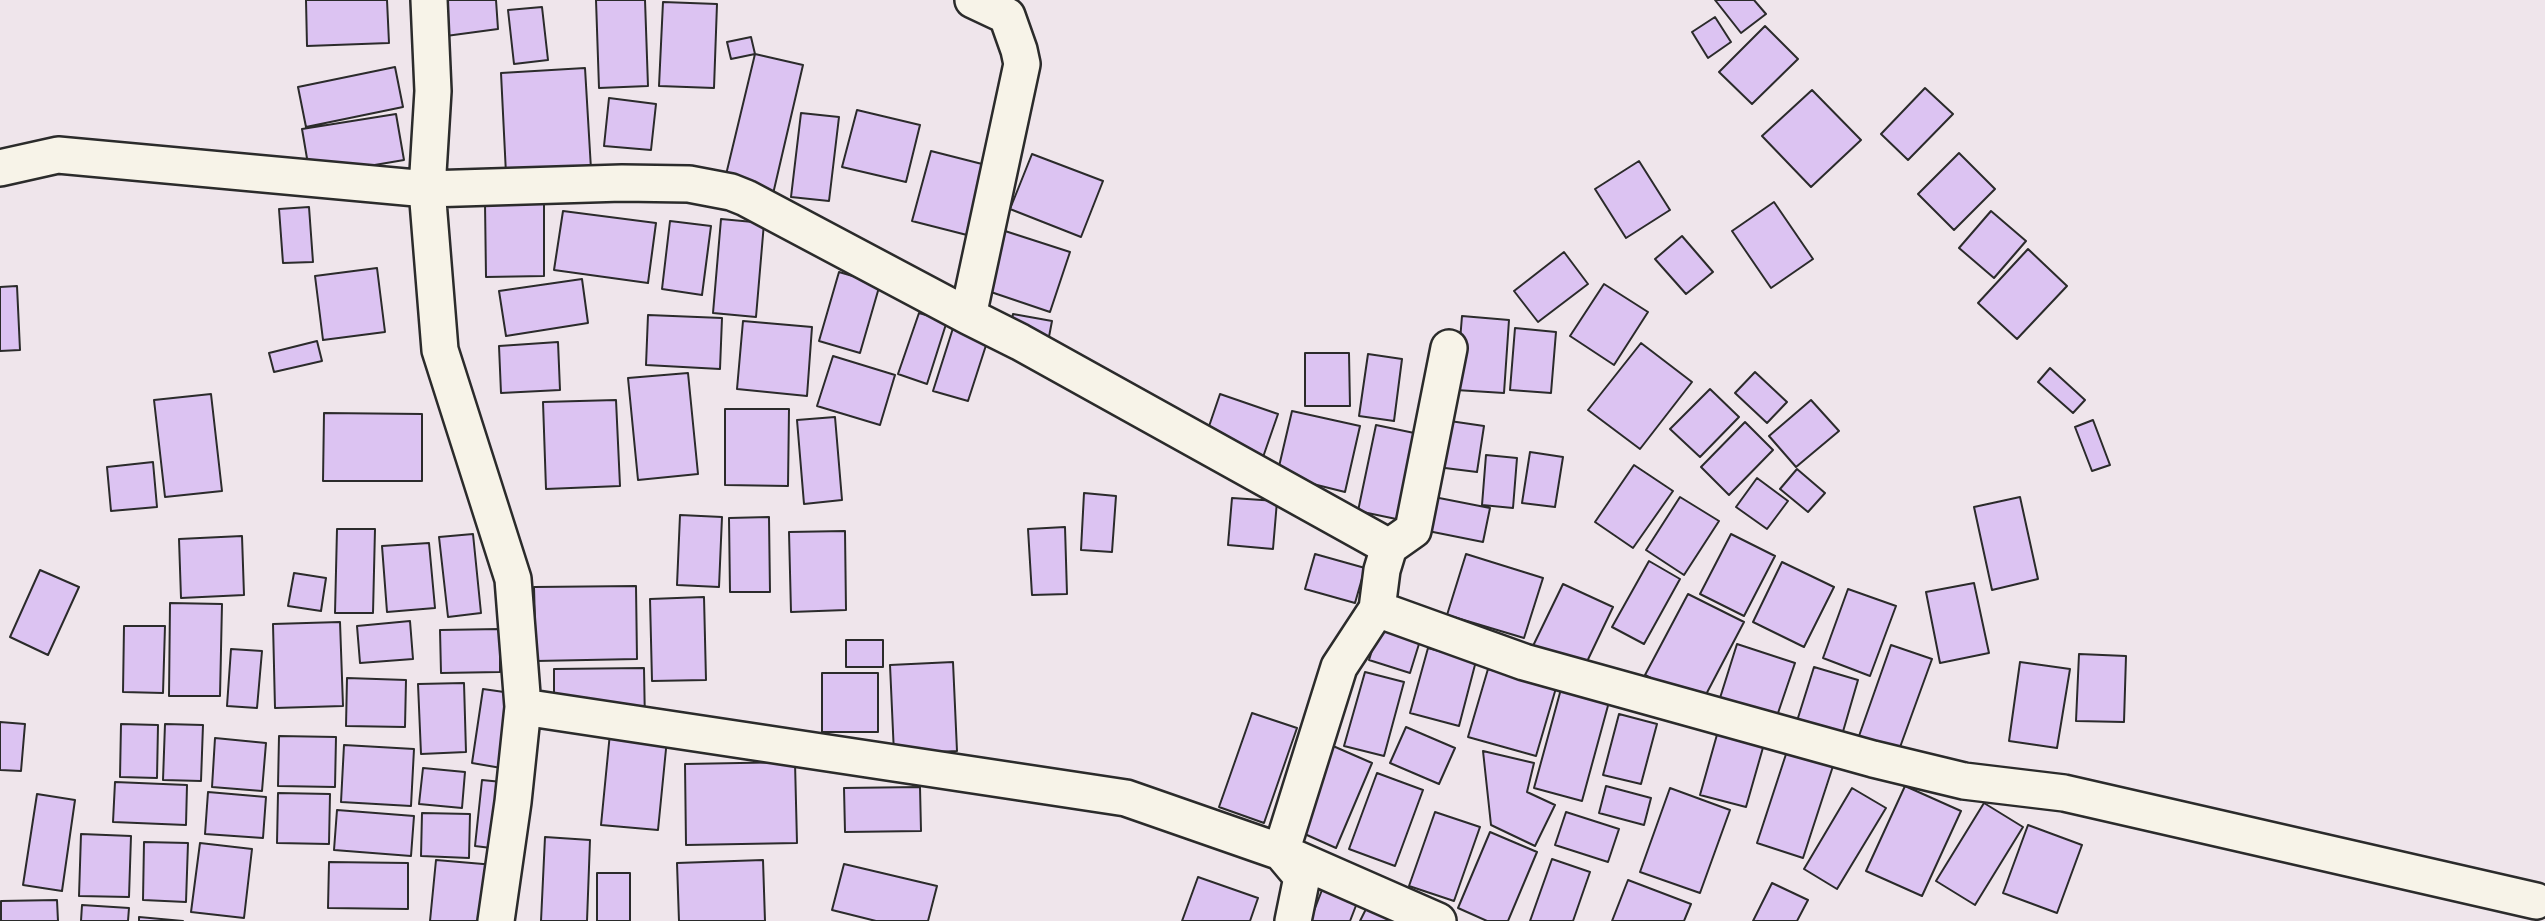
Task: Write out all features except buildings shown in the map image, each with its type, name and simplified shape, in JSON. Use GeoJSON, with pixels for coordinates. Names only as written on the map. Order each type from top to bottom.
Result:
{"type":"FeatureCollection","features":[{"type":"Feature","properties":{"kind":"street"},"geometry":{"type":"LineString","coordinates":[[429,0],[433,91],[427,189],[440,350],[513,579],[523,707],[496,921]]}},
{"type":"Feature","properties":{"kind":"street"},"geometry":{"type":"LineString","coordinates":[[968,316],[1022,64],[1007,16],[973,0]]}},
{"type":"Feature","properties":{"kind":"street"},"geometry":{"type":"LineString","coordinates":[[0,168],[58,155],[427,189],[622,183],[689,184],[731,192],[1020,342],[1389,547]]}},
{"type":"Feature","properties":{"kind":"street"},"geometry":{"type":"LineString","coordinates":[[1281,852],[1339,667],[1377,608],[1382,570],[1389,547],[1413,530],[1449,348]]}},
{"type":"Feature","properties":{"kind":"street"},"geometry":{"type":"LineString","coordinates":[[1377,608],[1524,662],[1873,759],[1964,781],[2064,793],[2536,901]]}},
{"type":"Feature","properties":{"kind":"street"},"geometry":{"type":"LineString","coordinates":[[523,707],[1126,798],[1281,852],[1438,921]]}},
{"type":"Feature","properties":{"kind":"street"},"geometry":{"type":"LineString","coordinates":[[1281,852],[1302,877],[1293,921]]}}]}
